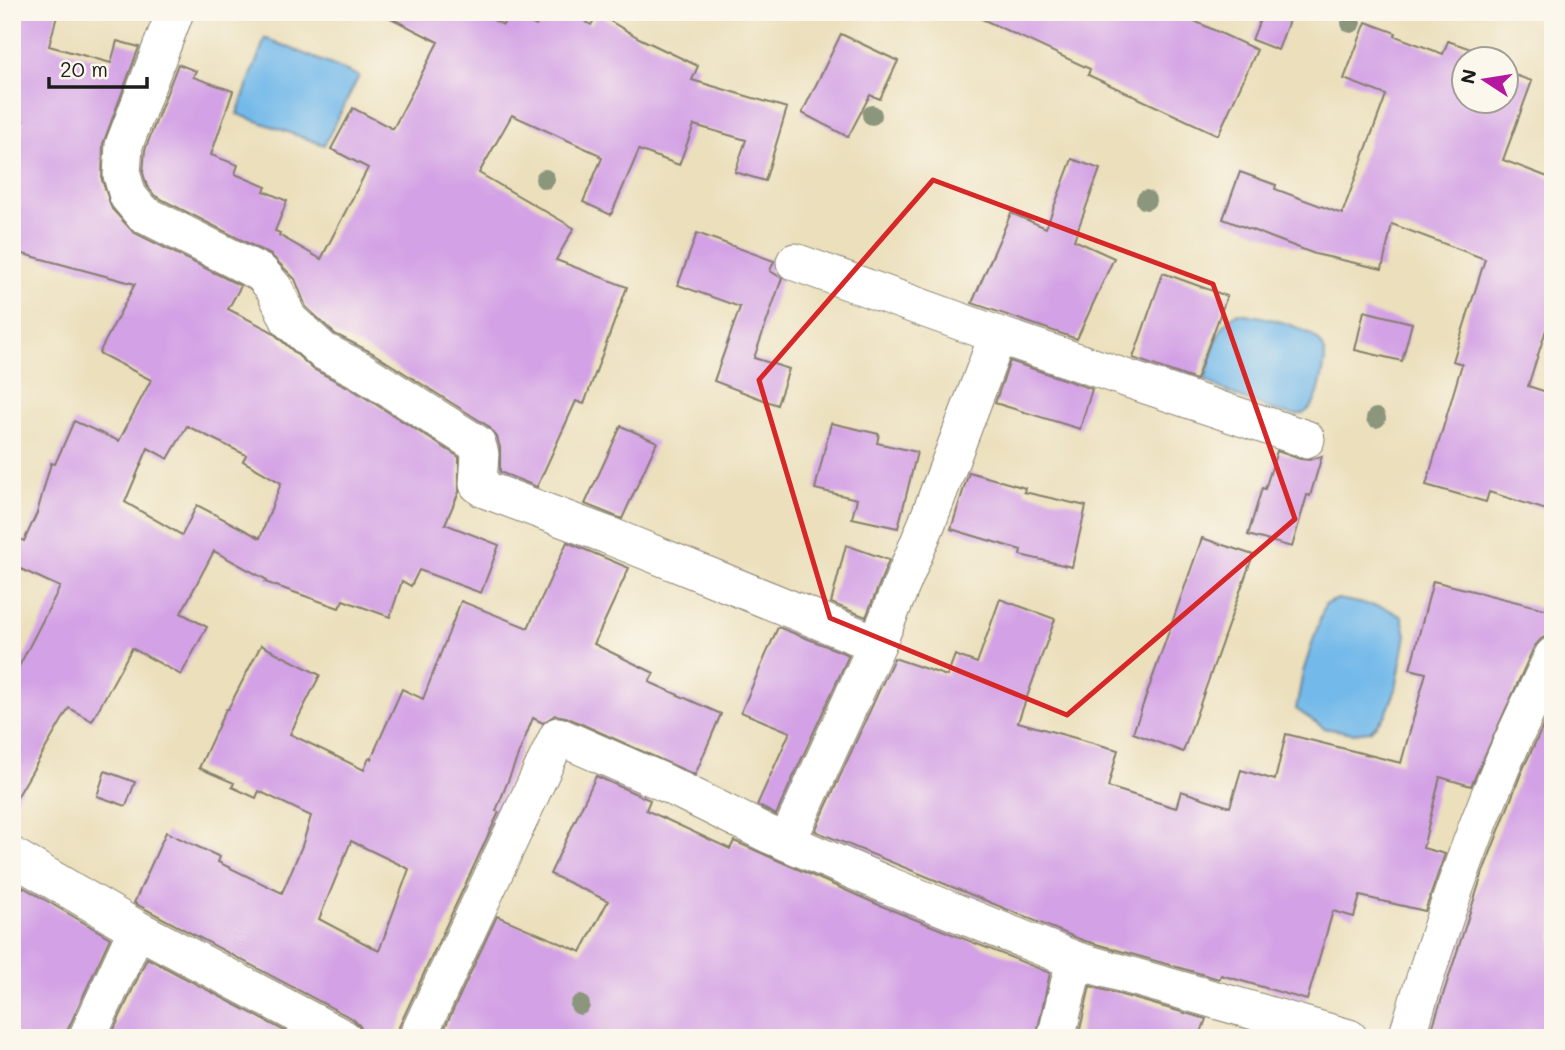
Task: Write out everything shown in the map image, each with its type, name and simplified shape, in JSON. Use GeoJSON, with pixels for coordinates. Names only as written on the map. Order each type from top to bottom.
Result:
{"type":"FeatureCollection","features":[{"type":"Feature","properties":{"kind":"street"},"geometry":{"type":"LineString","coordinates":[[175,12],[124,145],[122,175],[128,196],[142,213],[261,273],[274,288],[289,320],[323,351],[360,370],[477,444],[480,454],[478,484],[484,489],[607,535],[877,644]]}},
{"type":"Feature","properties":{"kind":"street"},"geometry":{"type":"LineString","coordinates":[[795,262],[998,335],[1306,439]]}},
{"type":"Feature","properties":{"kind":"street"},"geometry":{"type":"LineString","coordinates":[[786,842],[877,644],[927,523],[998,335]]}},
{"type":"Feature","properties":{"kind":"street"},"geometry":{"type":"LineString","coordinates":[[1407,1038],[1434,943],[1503,762],[1553,656]]}},
{"type":"Feature","properties":{"kind":"street"},"geometry":{"type":"LineString","coordinates":[[416,1038],[558,736],[665,783],[786,842],[1075,960],[1349,1038]]}},
{"type":"Feature","properties":{"kind":"street"},"geometry":{"type":"LineString","coordinates":[[12,856],[137,929],[343,1038]]}},
{"type":"Feature","properties":{"kind":"street"},"geometry":{"type":"LineString","coordinates":[[87,1038],[137,929]]}},
{"type":"Feature","properties":{"kind":"street"},"geometry":{"type":"LineString","coordinates":[[1056,1038],[1075,960]]}},
{"type":"Feature","properties":{"kind":"highlighted area"},"geometry":{"type":"Polygon","coordinates":[[[933,180],[1213,284],[1295,519],[1067,715],[830,618],[759,380],[933,180]]]}},
{"type":"Feature","properties":{"kind":"water"},"geometry":{"type":"Polygon","coordinates":[[[265,38],[359,76],[324,145],[237,114],[265,38]]]}},
{"type":"Feature","properties":{"kind":"water"},"geometry":{"type":"Polygon","coordinates":[[[1238,313],[1299,328],[1319,341],[1324,349],[1325,361],[1319,390],[1304,413],[1284,413],[1270,409],[1238,397],[1205,379],[1219,333],[1238,313]]]}},
{"type":"Feature","properties":{"kind":"water"},"geometry":{"type":"Polygon","coordinates":[[[1338,599],[1386,608],[1402,617],[1406,635],[1396,689],[1386,715],[1370,731],[1353,733],[1324,728],[1296,709],[1303,672],[1325,604],[1338,599]]]}},
{"type":"Feature","properties":{"kind":"building"},"geometry":{"type":"Polygon","coordinates":[[[12,12],[58,12],[49,46],[111,63],[117,41],[139,47],[103,144],[102,180],[112,209],[133,232],[241,286],[228,309],[271,331],[313,369],[350,388],[459,457],[459,492],[445,524],[499,545],[481,593],[419,570],[411,586],[402,581],[390,617],[343,600],[339,608],[265,582],[267,580],[214,551],[181,613],[207,627],[181,675],[132,648],[92,721],[69,708],[12,806],[12,680],[60,587],[12,565],[12,536],[24,541],[37,513],[51,463],[55,464],[74,421],[119,441],[151,380],[99,353],[135,284],[12,251],[12,163],[23,121],[12,118],[12,12]],[[187,426],[168,459],[148,448],[125,502],[182,535],[197,505],[260,538],[281,483],[243,461],[246,455],[187,426]]]}},
{"type":"Feature","properties":{"kind":"building"},"geometry":{"type":"Polygon","coordinates":[[[379,12],[478,12],[503,25],[510,12],[536,26],[543,12],[569,12],[591,25],[598,14],[639,38],[698,66],[692,80],[787,108],[765,181],[735,172],[746,140],[694,125],[679,165],[639,150],[611,215],[583,202],[602,158],[600,155],[512,115],[479,173],[574,228],[556,260],[627,287],[584,404],[576,401],[537,487],[500,472],[500,448],[497,437],[488,426],[371,352],[335,334],[306,307],[295,279],[271,255],[155,196],[147,186],[143,173],[145,150],[178,64],[196,71],[193,77],[233,91],[211,155],[238,165],[235,174],[266,187],[264,191],[287,201],[275,231],[321,259],[368,168],[331,149],[353,108],[393,129],[438,42],[379,12]]]}},
{"type":"Feature","properties":{"kind":"building"},"geometry":{"type":"Polygon","coordinates":[[[967,12],[1175,12],[1257,50],[1218,135],[1088,75],[1090,69],[967,12]]]}},
{"type":"Feature","properties":{"kind":"building"},"geometry":{"type":"Polygon","coordinates":[[[1263,12],[1292,12],[1278,50],[1252,40],[1263,12]]]}},
{"type":"Feature","properties":{"kind":"building"},"geometry":{"type":"Polygon","coordinates":[[[1366,22],[1443,54],[1448,41],[1462,46],[1450,46],[1450,116],[1519,116],[1503,160],[1553,179],[1553,308],[1528,386],[1553,394],[1553,512],[1489,492],[1486,502],[1426,485],[1462,364],[1453,361],[1485,259],[1392,224],[1382,269],[1315,254],[1223,219],[1240,172],[1276,185],[1275,189],[1342,214],[1386,95],[1344,79],[1366,22]]]}},
{"type":"Feature","properties":{"kind":"building"},"geometry":{"type":"Polygon","coordinates":[[[841,34],[898,61],[880,99],[870,95],[848,137],[802,113],[841,34]]]}},
{"type":"Feature","properties":{"kind":"building"},"geometry":{"type":"Polygon","coordinates":[[[1520,77],[1532,81],[1520,114],[1520,77]]]}},
{"type":"Feature","properties":{"kind":"building"},"geometry":{"type":"Polygon","coordinates":[[[1072,159],[1100,169],[1074,240],[1114,258],[1077,339],[972,303],[1011,213],[1046,228],[1072,159]]]}},
{"type":"Feature","properties":{"kind":"building"},"geometry":{"type":"Polygon","coordinates":[[[697,233],[774,261],[770,271],[782,278],[754,358],[789,369],[777,405],[714,381],[740,307],[678,285],[697,233]]]}},
{"type":"Feature","properties":{"kind":"building"},"geometry":{"type":"Polygon","coordinates":[[[1163,273],[1227,296],[1196,380],[1133,358],[1163,273]]]}},
{"type":"Feature","properties":{"kind":"building"},"geometry":{"type":"Polygon","coordinates":[[[1364,311],[1412,323],[1402,361],[1355,350],[1364,311]]]}},
{"type":"Feature","properties":{"kind":"building"},"geometry":{"type":"Polygon","coordinates":[[[1010,361],[1092,389],[1080,429],[995,403],[1010,361]]]}},
{"type":"Feature","properties":{"kind":"building"},"geometry":{"type":"Polygon","coordinates":[[[831,423],[879,434],[877,443],[917,452],[898,528],[852,518],[857,499],[815,489],[831,423]]]}},
{"type":"Feature","properties":{"kind":"building"},"geometry":{"type":"Polygon","coordinates":[[[621,426],[657,442],[622,519],[585,504],[621,426]]]}},
{"type":"Feature","properties":{"kind":"building"},"geometry":{"type":"Polygon","coordinates":[[[1277,451],[1309,460],[1322,456],[1292,547],[1248,535],[1262,488],[1265,489],[1277,451]]]}},
{"type":"Feature","properties":{"kind":"building"},"geometry":{"type":"Polygon","coordinates":[[[969,472],[1025,488],[1024,492],[1086,506],[1072,567],[1020,555],[1021,550],[951,529],[969,472]]]}},
{"type":"Feature","properties":{"kind":"building"},"geometry":{"type":"Polygon","coordinates":[[[1202,538],[1253,555],[1183,752],[1133,733],[1202,538]]]}},
{"type":"Feature","properties":{"kind":"building"},"geometry":{"type":"Polygon","coordinates":[[[567,542],[629,568],[594,644],[654,673],[649,682],[721,714],[695,775],[566,717],[555,715],[543,723],[533,718],[496,811],[499,812],[396,1038],[372,1038],[363,1034],[353,1019],[134,903],[166,832],[220,857],[218,862],[282,893],[302,846],[311,816],[259,791],[256,798],[232,787],[234,783],[199,768],[226,709],[261,645],[320,675],[290,734],[364,770],[402,689],[423,699],[461,601],[528,628],[567,542]],[[351,841],[319,919],[379,951],[409,869],[351,841]]]}},
{"type":"Feature","properties":{"kind":"building"},"geometry":{"type":"Polygon","coordinates":[[[846,545],[889,560],[866,617],[831,603],[846,545]]]}},
{"type":"Feature","properties":{"kind":"building"},"geometry":{"type":"Polygon","coordinates":[[[1433,581],[1553,611],[1547,636],[1534,647],[1471,786],[1440,777],[1423,848],[1445,854],[1425,911],[1360,896],[1354,917],[1333,911],[1307,1000],[1221,975],[1219,979],[1082,940],[815,831],[894,658],[947,676],[955,655],[977,663],[1000,599],[1055,619],[1018,722],[1118,750],[1108,787],[1176,808],[1181,791],[1230,807],[1241,770],[1275,780],[1286,734],[1401,763],[1426,673],[1410,669],[1433,581]]]}},
{"type":"Feature","properties":{"kind":"building"},"geometry":{"type":"Polygon","coordinates":[[[778,627],[849,655],[776,815],[757,805],[790,732],[741,712],[778,627]]]}},
{"type":"Feature","properties":{"kind":"building"},"geometry":{"type":"Polygon","coordinates":[[[1553,705],[1553,1038],[1429,1038],[1483,872],[1522,771],[1553,705]]]}},
{"type":"Feature","properties":{"kind":"building"},"geometry":{"type":"Polygon","coordinates":[[[105,771],[135,782],[126,806],[97,796],[105,771]]]}},
{"type":"Feature","properties":{"kind":"building"},"geometry":{"type":"Polygon","coordinates":[[[596,776],[650,800],[646,810],[730,849],[734,841],[879,905],[1050,973],[1036,1038],[440,1038],[497,916],[581,952],[608,901],[550,874],[596,776]]]}},
{"type":"Feature","properties":{"kind":"building"},"geometry":{"type":"Polygon","coordinates":[[[23,887],[110,938],[66,1038],[12,1038],[12,906],[23,887]]]}},
{"type":"Feature","properties":{"kind":"building"},"geometry":{"type":"Polygon","coordinates":[[[147,958],[298,1038],[110,1038],[147,958]]]}},
{"type":"Feature","properties":{"kind":"building"},"geometry":{"type":"Polygon","coordinates":[[[1090,986],[1206,1019],[1199,1038],[1078,1038],[1090,986]]]}}]}
